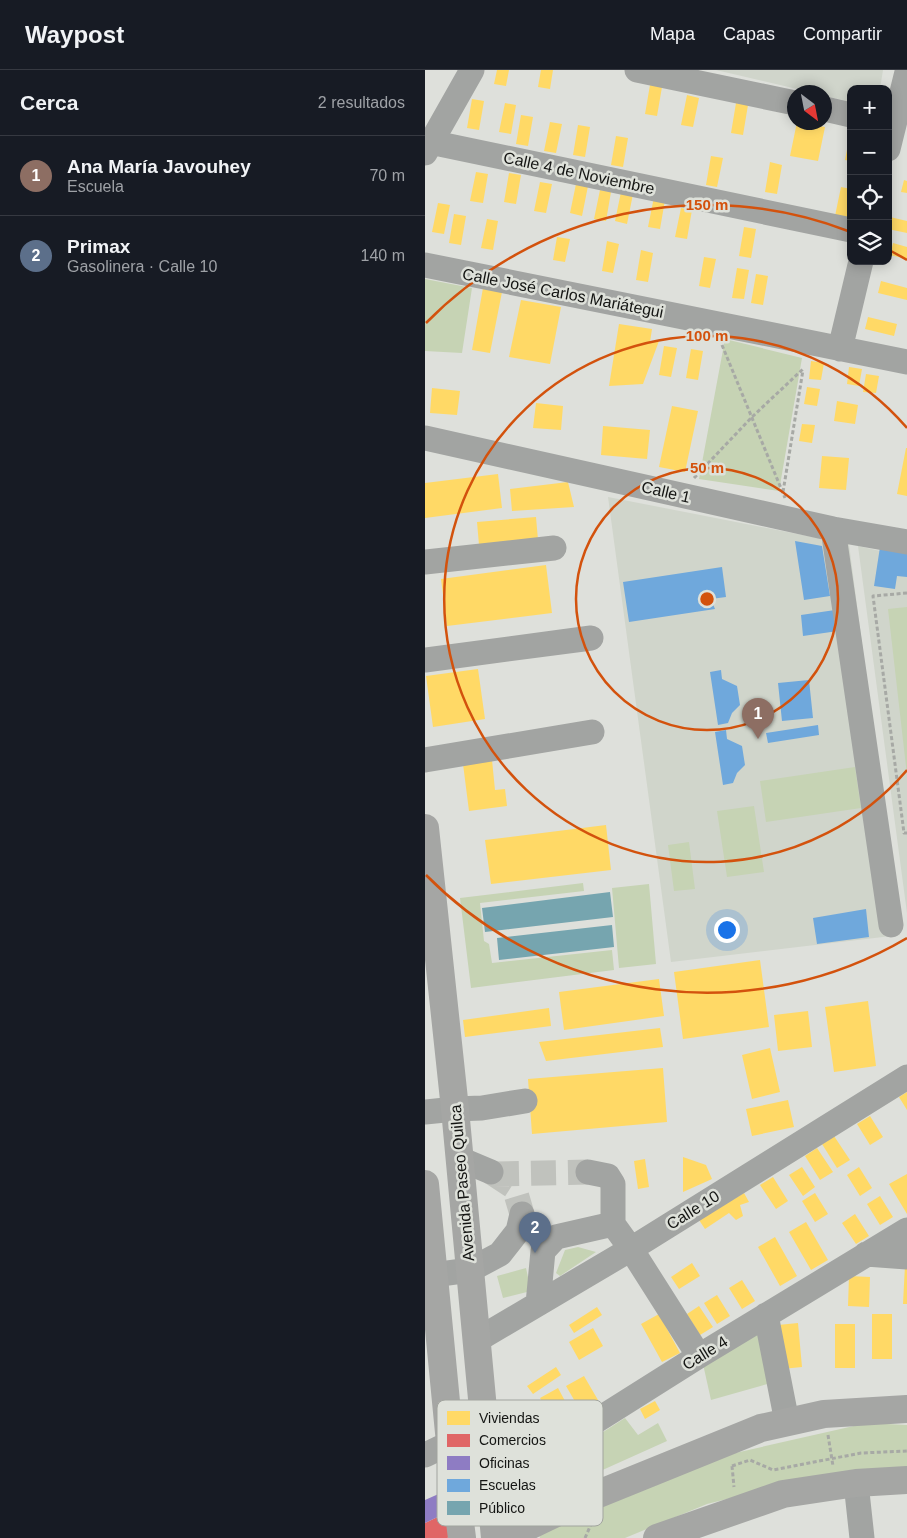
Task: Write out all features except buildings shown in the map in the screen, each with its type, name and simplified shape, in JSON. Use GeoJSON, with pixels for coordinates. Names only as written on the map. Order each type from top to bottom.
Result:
{"type":"FeatureCollection","features":[{"type":"Feature","properties":{"kind":"main road","name":"Avenida Paseo Quilca"},"geometry":{"type":"LineString","coordinates":[[425,828],[460,1158],[482,1400]]}},
{"type":"Feature","properties":{"kind":"main road"},"geometry":{"type":"LineString","coordinates":[[425,1184],[429,1276],[445,1400]]}},
{"type":"Feature","properties":{"kind":"main road"},"geometry":{"type":"LineString","coordinates":[[603,1504],[761,1428],[824,1414],[907,1409]]}},
{"type":"Feature","properties":{"kind":"main road"},"geometry":{"type":"LineString","coordinates":[[657,1538],[783,1494],[846,1485],[907,1480]]}},
{"type":"Feature","properties":{"kind":"main road"},"geometry":{"type":"LineString","coordinates":[[504,1538],[541,1526]]}},
{"type":"Feature","properties":{"kind":"street"},"geometry":{"type":"LineString","coordinates":[[427,146],[471,70]]}},
{"type":"Feature","properties":{"kind":"street"},"geometry":{"type":"LineString","coordinates":[[637,70],[787,101]]}},
{"type":"Feature","properties":{"kind":"street"},"geometry":{"type":"LineString","coordinates":[[892,120],[907,72]]}},
{"type":"Feature","properties":{"kind":"street"},"geometry":{"type":"LineString","coordinates":[[832,111],[847,114]]}},
{"type":"Feature","properties":{"kind":"street","name":"Calle 4 de Noviembre"},"geometry":{"type":"LineString","coordinates":[[427,146],[847,229]]}},
{"type":"Feature","properties":{"kind":"street","name":"Calle José Carlos Mariátegui"},"geometry":{"type":"LineString","coordinates":[[425,265],[907,362]]}},
{"type":"Feature","properties":{"kind":"street"},"geometry":{"type":"LineString","coordinates":[[840,349],[860,265]]}},
{"type":"Feature","properties":{"kind":"street","name":"Calle 1"},"geometry":{"type":"LineString","coordinates":[[425,438],[795,521],[907,542]]}},
{"type":"Feature","properties":{"kind":"street"},"geometry":{"type":"LineString","coordinates":[[833,529],[891,924]]}},
{"type":"Feature","properties":{"kind":"street"},"geometry":{"type":"LineString","coordinates":[[425,562],[554,548]]}},
{"type":"Feature","properties":{"kind":"street"},"geometry":{"type":"LineString","coordinates":[[425,660],[591,638]]}},
{"type":"Feature","properties":{"kind":"street"},"geometry":{"type":"LineString","coordinates":[[425,760],[592,732]]}},
{"type":"Feature","properties":{"kind":"street","name":"Calle 10"},"geometry":{"type":"LineString","coordinates":[[477,1340],[631,1248],[907,1077]]}},
{"type":"Feature","properties":{"kind":"street"},"geometry":{"type":"LineString","coordinates":[[425,1112],[455,1108],[482,1108],[525,1102]]}},
{"type":"Feature","properties":{"kind":"street"},"geometry":{"type":"LineString","coordinates":[[460,1158],[491,1172]]}},
{"type":"Feature","properties":{"kind":"street"},"geometry":{"type":"LineString","coordinates":[[588,1172],[608,1176],[613,1184],[613,1224],[631,1248],[699,1356]]}},
{"type":"Feature","properties":{"kind":"street"},"geometry":{"type":"LineString","coordinates":[[500,1254],[518,1231],[522,1214]]}},
{"type":"Feature","properties":{"kind":"street"},"geometry":{"type":"LineString","coordinates":[[429,1276],[470,1270],[500,1254],[556,1237],[613,1224]]}},
{"type":"Feature","properties":{"kind":"street","name":"Calle 4"},"geometry":{"type":"LineString","coordinates":[[603,1417],[907,1230]]}},
{"type":"Feature","properties":{"kind":"street"},"geometry":{"type":"LineString","coordinates":[[538,1304],[543,1251],[556,1237]]}},
{"type":"Feature","properties":{"kind":"street"},"geometry":{"type":"LineString","coordinates":[[866,1254],[907,1257]]}},
{"type":"Feature","properties":{"kind":"street"},"geometry":{"type":"LineString","coordinates":[[766,1315],[787,1422]]}},
{"type":"Feature","properties":{"kind":"street"},"geometry":{"type":"LineString","coordinates":[[425,1455],[437,1449]]}},
{"type":"Feature","properties":{"kind":"street"},"geometry":{"type":"LineString","coordinates":[[846,1485],[862,1538]]}},
{"type":"Feature","properties":{"kind":"path"},"geometry":{"type":"LineString","coordinates":[[713,323],[795,521]]}},
{"type":"Feature","properties":{"kind":"path"},"geometry":{"type":"LineString","coordinates":[[783,492],[807,342]]}},
{"type":"Feature","properties":{"kind":"path"},"geometry":{"type":"LineString","coordinates":[[679,495],[752,417],[803,369]]}},
{"type":"Feature","properties":{"kind":"path"},"geometry":{"type":"LineString","coordinates":[[907,592],[873,596],[904,833],[907,833]]}},
{"type":"Feature","properties":{"kind":"path"},"geometry":{"type":"LineString","coordinates":[[824,1414],[832,1458],[846,1485]]}},
{"type":"Feature","properties":{"kind":"path"},"geometry":{"type":"LineString","coordinates":[[723,1468],[750,1460],[773,1470],[861,1453],[907,1451]]}},
{"type":"Feature","properties":{"kind":"path"},"geometry":{"type":"LineString","coordinates":[[585,1538],[590,1526]]}},
{"type":"Feature","properties":{"kind":"shaded area"},"geometry":{"type":"Polygon","coordinates":[[[716,70],[883,70],[881,85],[847,85],[847,101],[832,98],[832,85],[787,85],[787,87],[716,70]]]}},
{"type":"Feature","properties":{"kind":"shaded area"},"geometry":{"type":"Polygon","coordinates":[[[608,497],[849,544],[900,935],[671,962],[608,497]]]}},
{"type":"Feature","properties":{"kind":"shaded area"},"geometry":{"type":"Polygon","coordinates":[[[858,546],[907,557],[907,913],[858,546]]]}},
{"type":"Feature","properties":{"kind":"green space"},"geometry":{"type":"Polygon","coordinates":[[[425,279],[472,288],[462,353],[425,351],[425,279]]]}},
{"type":"Feature","properties":{"kind":"green space"},"geometry":{"type":"Polygon","coordinates":[[[725,339],[802,358],[779,491],[699,479],[725,339]]]}},
{"type":"Feature","properties":{"kind":"green space"},"geometry":{"type":"Polygon","coordinates":[[[907,607],[907,775],[888,609],[907,607]]]}},
{"type":"Feature","properties":{"kind":"green space"},"geometry":{"type":"Polygon","coordinates":[[[855,767],[861,808],[766,822],[760,781],[855,767]]]}},
{"type":"Feature","properties":{"kind":"green space"},"geometry":{"type":"Polygon","coordinates":[[[754,806],[764,872],[727,877],[717,811],[754,806]]]}},
{"type":"Feature","properties":{"kind":"green space"},"geometry":{"type":"Polygon","coordinates":[[[689,842],[695,889],[674,891],[668,845],[689,842]]]}},
{"type":"Feature","properties":{"kind":"green space"},"geometry":{"type":"Polygon","coordinates":[[[583,883],[584,891],[480,903],[484,941],[489,944],[492,963],[612,950],[614,970],[471,988],[460,898],[583,883]]]}},
{"type":"Feature","properties":{"kind":"green space"},"geometry":{"type":"Polygon","coordinates":[[[649,884],[656,964],[619,968],[612,888],[649,884]]]}},
{"type":"Feature","properties":{"kind":"green space"},"geometry":{"type":"Polygon","coordinates":[[[578,1247],[596,1252],[560,1276],[556,1273],[565,1250],[578,1247]]]}},
{"type":"Feature","properties":{"kind":"green space"},"geometry":{"type":"Polygon","coordinates":[[[526,1268],[531,1291],[503,1298],[497,1276],[526,1268]]]}},
{"type":"Feature","properties":{"kind":"green space"},"geometry":{"type":"Polygon","coordinates":[[[769,1328],[778,1381],[711,1400],[703,1364],[769,1328]]]}},
{"type":"Feature","properties":{"kind":"green space"},"geometry":{"type":"Polygon","coordinates":[[[625,1418],[638,1435],[658,1423],[667,1441],[603,1470],[603,1432],[625,1418]]]}},
{"type":"Feature","properties":{"kind":"green space"},"geometry":{"type":"Polygon","coordinates":[[[867,1423],[907,1425],[907,1467],[824,1475],[707,1504],[625,1538],[540,1538],[539,1535],[558,1526],[603,1526],[603,1505],[691,1463],[867,1423]]]}},
{"type":"Feature","properties":{"kind":"tunnel"},"geometry":{"type":"LineString","coordinates":[[491,1172],[514,1187],[522,1214]]}},
{"type":"Feature","properties":{"kind":"tunnel"},"geometry":{"type":"LineString","coordinates":[[494,1174],[588,1172]]}},
{"type":"Feature","properties":{"kind":"place","name":"Ana María Javouhey"},"geometry":{"type":"Point","coordinates":[758,739]}},
{"type":"Feature","properties":{"kind":"place","name":"Primax"},"geometry":{"type":"Point","coordinates":[535,1253]}}]}
